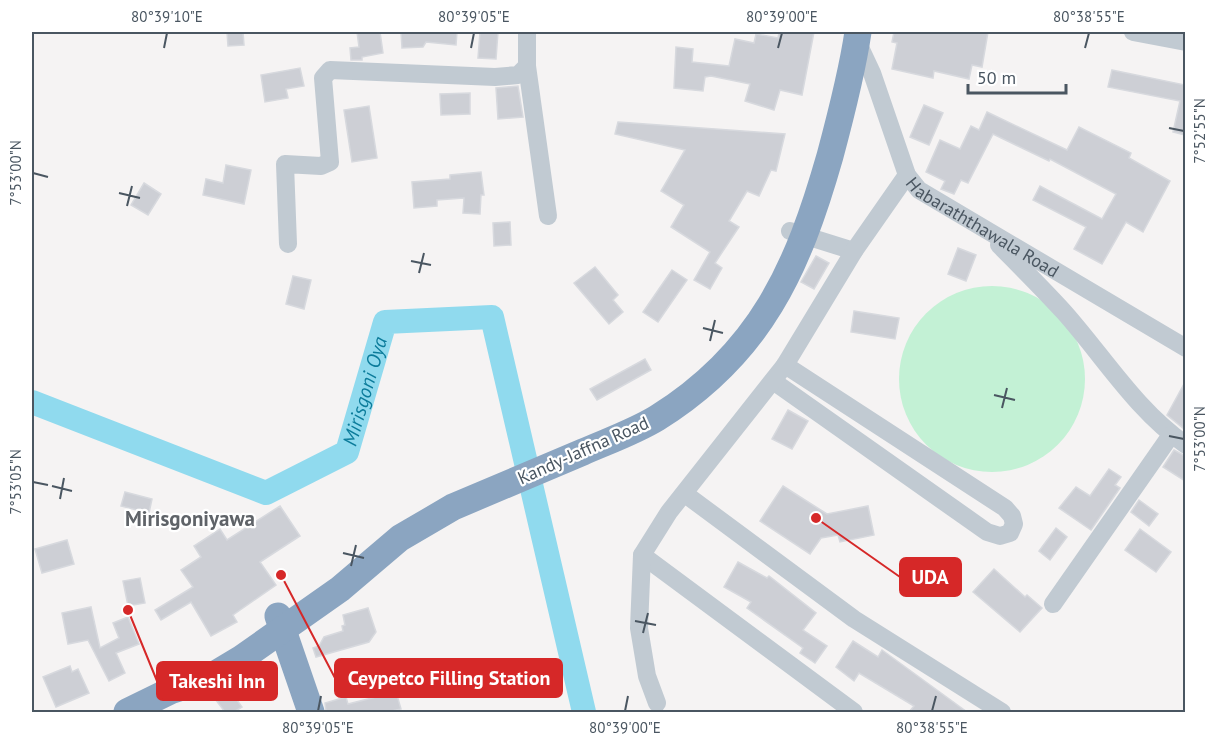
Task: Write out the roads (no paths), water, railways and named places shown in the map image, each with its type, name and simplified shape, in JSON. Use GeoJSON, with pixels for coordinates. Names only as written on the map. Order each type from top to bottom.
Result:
{"type":"FeatureCollection","features":[{"type":"Feature","properties":{"kind":"highway","name":"Kandy-Jaffna Road"},"geometry":{"type":"LineString","coordinates":[[127,712],[170,691],[207,679],[281,623],[340,589],[400,538],[484,486],[589,441],[657,418],[712,375],[753,331],[779,293],[844,104],[852,34]]}},
{"type":"Feature","properties":{"kind":"highway"},"geometry":{"type":"LineString","coordinates":[[281,623],[311,712]]}},
{"type":"Feature","properties":{"kind":"street"},"geometry":{"type":"LineString","coordinates":[[527,32],[527,66],[548,216]]}},
{"type":"Feature","properties":{"kind":"street"},"geometry":{"type":"LineString","coordinates":[[1133,32],[1185,42]]}},
{"type":"Feature","properties":{"kind":"street","name":"Habaraththawala Road"},"geometry":{"type":"LineString","coordinates":[[852,34],[872,73],[907,175],[919,190],[1185,348]]}},
{"type":"Feature","properties":{"kind":"street"},"geometry":{"type":"LineString","coordinates":[[288,244],[285,165],[321,166],[330,162],[323,78],[330,70],[495,77],[518,75],[527,66]]}},
{"type":"Feature","properties":{"kind":"street"},"geometry":{"type":"LineString","coordinates":[[657,703],[643,660],[639,628],[642,555],[652,536],[785,365],[854,251],[907,175]]}},
{"type":"Feature","properties":{"kind":"street"},"geometry":{"type":"LineString","coordinates":[[982,228],[1065,312],[1118,381],[1178,440],[1053,604]]}},
{"type":"Feature","properties":{"kind":"street"},"geometry":{"type":"LineString","coordinates":[[798,233],[854,251]]}},
{"type":"Feature","properties":{"kind":"street"},"geometry":{"type":"LineString","coordinates":[[773,381],[987,532],[1000,536],[1010,533],[1014,524],[1012,516],[1005,508],[785,365]]}},
{"type":"Feature","properties":{"kind":"street"},"geometry":{"type":"LineString","coordinates":[[685,494],[854,619],[1002,712]]}},
{"type":"Feature","properties":{"kind":"street"},"geometry":{"type":"LineString","coordinates":[[642,555],[854,712]]}},
{"type":"Feature","properties":{"kind":"waterway","name":"Mirisgoni Oya"},"geometry":{"type":"LineString","coordinates":[[32,402],[266,493],[347,452],[385,322],[492,317],[584,712]]}},
{"type":"Feature","properties":{"kind":"place","name":"UDA"},"geometry":{"type":"Point","coordinates":[816,518]}},
{"type":"Feature","properties":{"kind":"place","name":"Ceypetco Filling Station"},"geometry":{"type":"Point","coordinates":[281,575]}},
{"type":"Feature","properties":{"kind":"place","name":"Takeshi Inn"},"geometry":{"type":"Point","coordinates":[128,610]}},
{"type":"Feature","properties":{"kind":"district","name":"Mirisgoniyawa"},"geometry":{"type":"Point","coordinates":[190,518]}}]}
